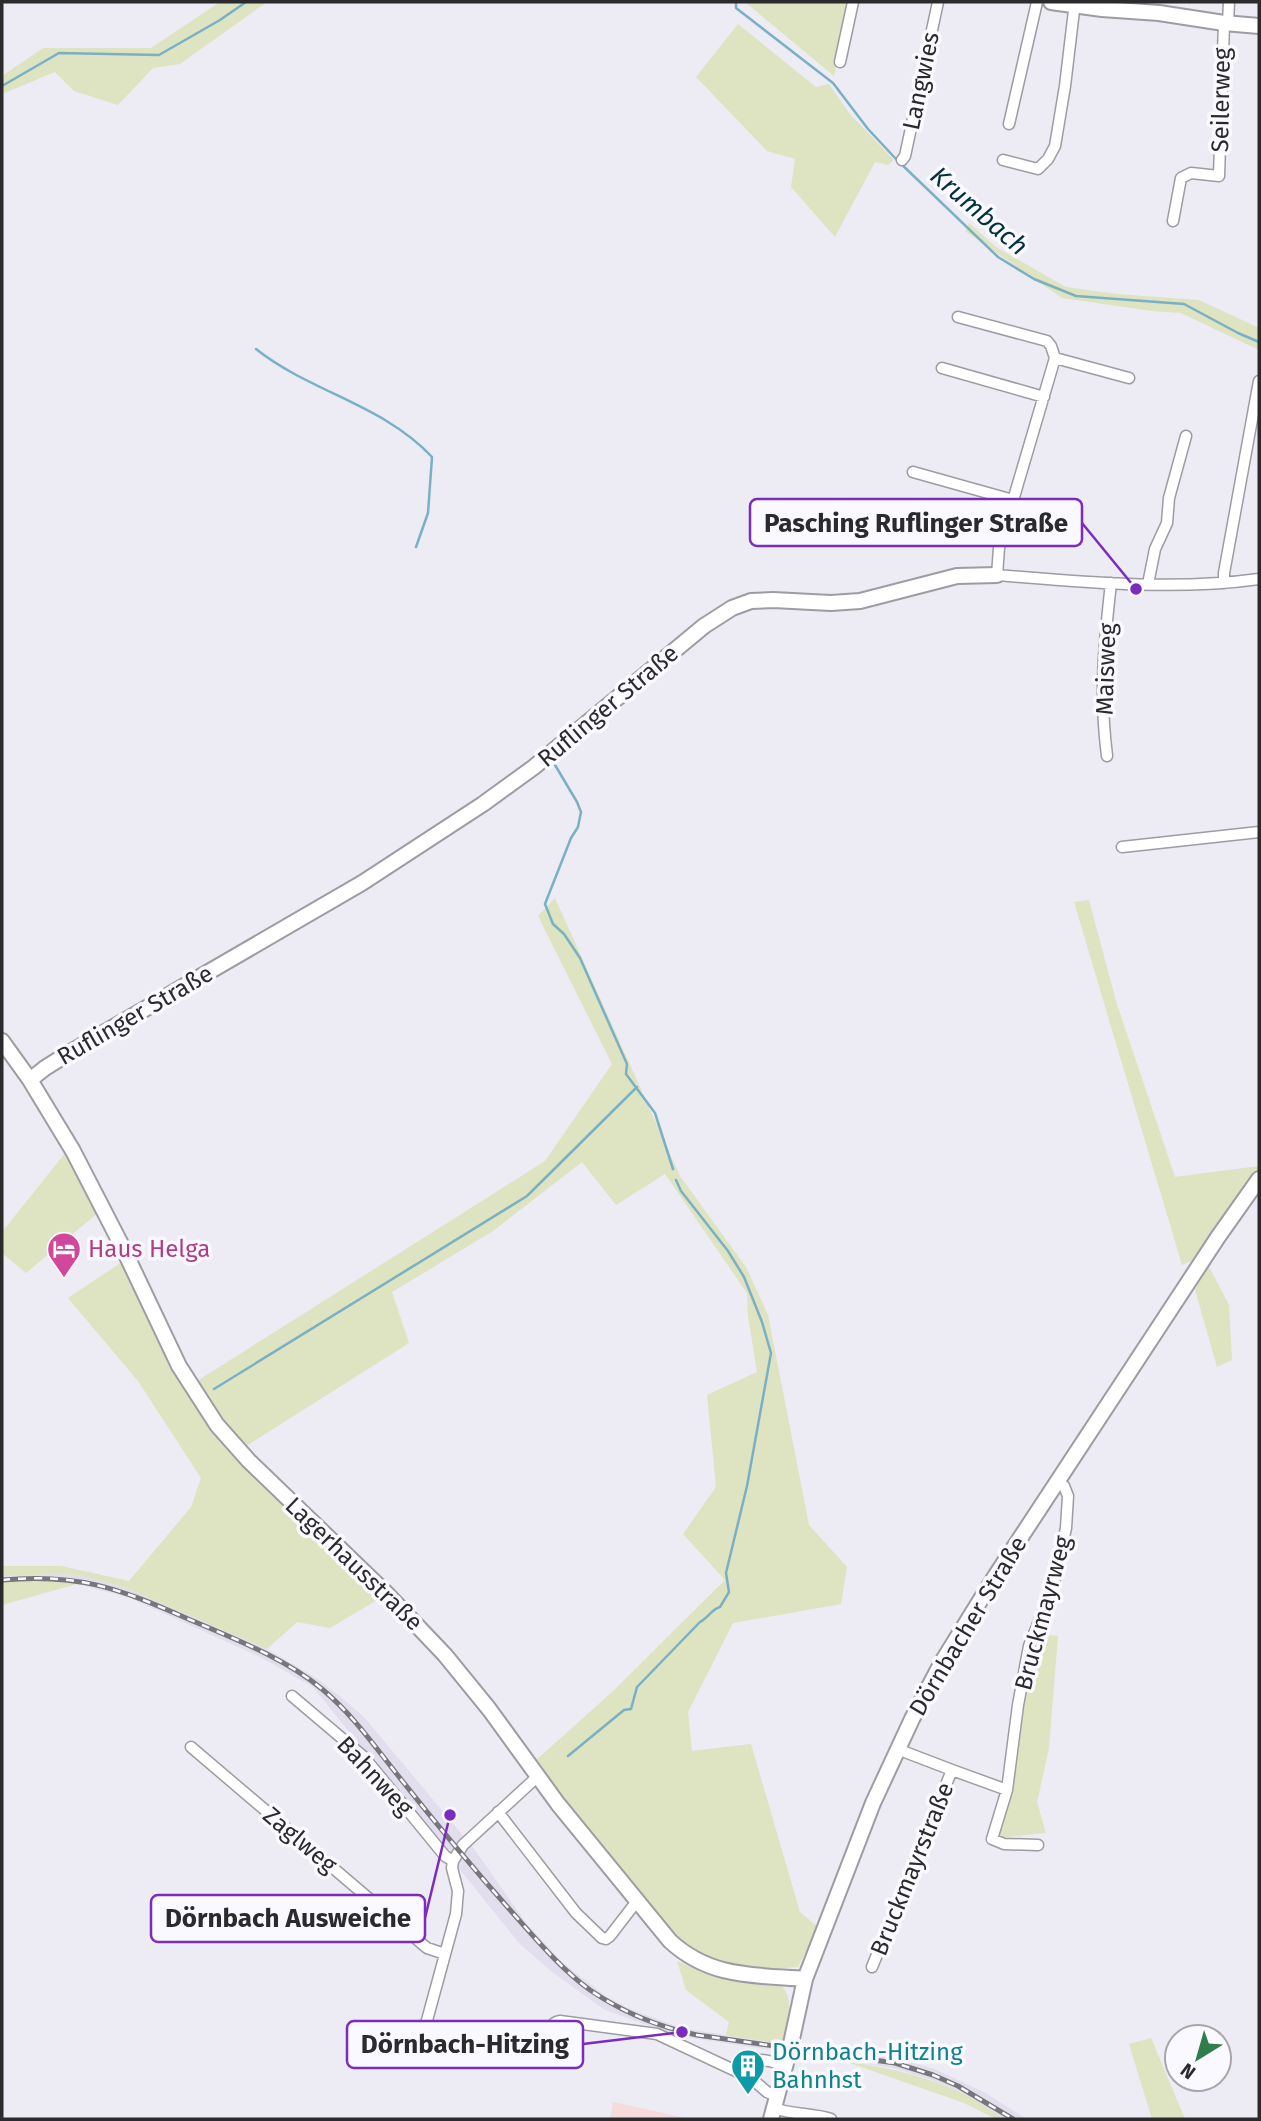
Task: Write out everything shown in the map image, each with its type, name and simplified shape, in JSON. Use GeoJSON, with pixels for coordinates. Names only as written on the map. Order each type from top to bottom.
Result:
{"type":"FeatureCollection","features":[{"type":"Feature","properties":{"kind":"street"},"geometry":{"type":"LineString","coordinates":[[840,62],[853,2]]}},
{"type":"Feature","properties":{"kind":"street","name":"Langwies"},"geometry":{"type":"LineString","coordinates":[[902,160],[937,2]]}},
{"type":"Feature","properties":{"kind":"street"},"geometry":{"type":"LineString","coordinates":[[1009,124],[1037,2]]}},
{"type":"Feature","properties":{"kind":"street"},"geometry":{"type":"LineString","coordinates":[[1051,2],[1259,26]]}},
{"type":"Feature","properties":{"kind":"street"},"geometry":{"type":"LineString","coordinates":[[1226,23],[1229,2]]}},
{"type":"Feature","properties":{"kind":"street"},"geometry":{"type":"LineString","coordinates":[[1003,160],[1038,169],[1053,152],[1065,86],[1075,4]]}},
{"type":"Feature","properties":{"kind":"street","name":"Seilerweg"},"geometry":{"type":"LineString","coordinates":[[1173,221],[1181,178],[1191,173],[1219,176],[1226,23]]}},
{"type":"Feature","properties":{"kind":"street"},"geometry":{"type":"LineString","coordinates":[[958,317],[1047,341],[1055,358],[999,548],[997,575]]}},
{"type":"Feature","properties":{"kind":"street"},"geometry":{"type":"LineString","coordinates":[[1055,358],[1129,378]]}},
{"type":"Feature","properties":{"kind":"street"},"geometry":{"type":"LineString","coordinates":[[942,368],[1044,397]]}},
{"type":"Feature","properties":{"kind":"street"},"geometry":{"type":"LineString","coordinates":[[1224,583],[1259,381]]}},
{"type":"Feature","properties":{"kind":"street"},"geometry":{"type":"LineString","coordinates":[[1148,584],[1154,549],[1167,523],[1169,498],[1186,436]]}},
{"type":"Feature","properties":{"kind":"street"},"geometry":{"type":"LineString","coordinates":[[913,472],[1013,500]]}},
{"type":"Feature","properties":{"kind":"street","name":"Ruflinger Straße"},"geometry":{"type":"LineString","coordinates":[[30,1080],[69,1053],[362,883],[483,804],[527,773],[704,626],[732,608],[751,601],[764,600],[831,603],[860,601],[957,576],[997,575],[1148,584],[1224,583],[1259,579]]}},
{"type":"Feature","properties":{"kind":"street","name":"Maisweg"},"geometry":{"type":"LineString","coordinates":[[1107,756],[1102,710],[1102,673],[1111,583]]}},
{"type":"Feature","properties":{"kind":"street"},"geometry":{"type":"LineString","coordinates":[[1122,847],[1259,832]]}},
{"type":"Feature","properties":{"kind":"street","name":"Lagerhausstraße"},"geometry":{"type":"LineString","coordinates":[[2,1041],[30,1080],[89,1181],[179,1366],[217,1425],[266,1478],[386,1593],[445,1655],[489,1709],[537,1777],[670,1941],[688,1957],[704,1965],[737,1973],[805,1979]]}},
{"type":"Feature","properties":{"kind":"street","name":"Dörnbacher Straße"},"geometry":{"type":"LineString","coordinates":[[774,2108],[805,1979],[863,1826],[926,1692],[964,1625],[1057,1481],[1218,1237],[1259,1180]]}},
{"type":"Feature","properties":{"kind":"street","name":"Bruckmayrweg"},"geometry":{"type":"LineString","coordinates":[[1007,1790],[1029,1646],[1053,1587],[1066,1528],[1068,1496],[1064,1486],[1057,1481]]}},
{"type":"Feature","properties":{"kind":"street","name":"Bahnweg"},"geometry":{"type":"LineString","coordinates":[[292,1696],[364,1758],[445,1856],[453,1861]]}},
{"type":"Feature","properties":{"kind":"street","name":"Zaglweg"},"geometry":{"type":"LineString","coordinates":[[191,1747],[428,1948],[445,1954]]}},
{"type":"Feature","properties":{"kind":"street","name":"Bruckmayrstraße"},"geometry":{"type":"LineString","coordinates":[[897,1749],[1007,1790]]}},
{"type":"Feature","properties":{"kind":"street","name":"Bruckmayrstraße"},"geometry":{"type":"LineString","coordinates":[[872,1966],[952,1770]]}},
{"type":"Feature","properties":{"kind":"street"},"geometry":{"type":"LineString","coordinates":[[420,2046],[458,1902],[453,1861],[463,1845],[537,1777]]}},
{"type":"Feature","properties":{"kind":"street"},"geometry":{"type":"LineString","coordinates":[[1007,1790],[992,1839],[1004,1844],[1038,1845]]}},
{"type":"Feature","properties":{"kind":"street"},"geometry":{"type":"LineString","coordinates":[[498,1812],[576,1913],[602,1938],[610,1936],[637,1901]]}},
{"type":"Feature","properties":{"kind":"street"},"geometry":{"type":"LineString","coordinates":[[548,2045],[551,2026],[560,2021],[651,2033],[752,2079],[766,2092],[774,2108],[787,2112],[812,2113],[831,2119]]}},
{"type":"Feature","properties":{"kind":"street"},"geometry":{"type":"LineString","coordinates":[[738,2072],[748,2062],[755,2060],[768,2060],[786,2066]]}},
{"type":"Feature","properties":{"kind":"shaded area"},"geometry":{"type":"Polygon","coordinates":[[[78,1575],[124,1587],[267,1649],[316,1678],[364,1717],[475,1850],[526,1923],[563,1963],[607,1997],[632,2010],[681,2028],[896,2058],[932,2068],[986,2093],[1026,2119],[1004,2119],[965,2094],[893,2068],[678,2036],[605,2010],[552,1972],[519,1943],[313,1687],[262,1658],[130,1598],[77,1584],[2,1583],[2,1576],[78,1575]]]}},
{"type":"Feature","properties":{"kind":"shaded area"},"geometry":{"type":"Polygon","coordinates":[[[613,2102],[691,2119],[610,2119],[613,2102]]]}},
{"type":"Feature","properties":{"kind":"green space"},"geometry":{"type":"Polygon","coordinates":[[[220,2],[267,2],[180,64],[153,68],[118,105],[74,91],[55,72],[2,94],[2,76],[43,48],[151,48],[220,2]]]}},
{"type":"Feature","properties":{"kind":"green space"},"geometry":{"type":"Polygon","coordinates":[[[745,2],[850,2],[834,76],[745,2]]]}},
{"type":"Feature","properties":{"kind":"green space"},"geometry":{"type":"Polygon","coordinates":[[[738,24],[816,87],[829,84],[849,113],[894,160],[888,165],[875,162],[835,237],[791,187],[795,159],[767,151],[696,77],[738,24]]]}},
{"type":"Feature","properties":{"kind":"green space"},"geometry":{"type":"Polygon","coordinates":[[[969,223],[996,247],[1066,287],[1199,300],[1259,328],[1259,350],[1181,313],[1062,298],[965,231],[969,223]]]}},
{"type":"Feature","properties":{"kind":"green space"},"geometry":{"type":"Polygon","coordinates":[[[555,898],[680,1176],[746,1267],[768,1315],[809,1525],[847,1567],[841,1604],[733,1623],[688,1712],[692,1751],[751,1744],[800,1912],[818,1927],[798,1967],[737,1967],[713,1963],[683,1947],[580,1824],[534,1762],[611,1693],[725,1580],[683,1534],[716,1487],[707,1395],[757,1372],[747,1293],[665,1174],[616,1205],[582,1162],[493,1231],[392,1292],[409,1343],[243,1448],[194,1383],[545,1161],[612,1064],[538,916],[555,898]]]}},
{"type":"Feature","properties":{"kind":"green space"},"geometry":{"type":"Polygon","coordinates":[[[1089,900],[1116,1001],[1175,1177],[1259,1166],[1259,1171],[1231,1207],[1198,1258],[1182,1265],[1074,902],[1089,900]]]}},
{"type":"Feature","properties":{"kind":"green space"},"geometry":{"type":"Polygon","coordinates":[[[66,1152],[99,1212],[26,1273],[2,1253],[2,1232],[66,1152]]]}},
{"type":"Feature","properties":{"kind":"green space"},"geometry":{"type":"Polygon","coordinates":[[[122,1262],[241,1459],[379,1599],[330,1628],[297,1622],[267,1649],[124,1587],[78,1575],[2,1576],[2,1566],[61,1566],[129,1581],[191,1507],[201,1478],[138,1381],[68,1298],[122,1262]]]}},
{"type":"Feature","properties":{"kind":"green space"},"geometry":{"type":"Polygon","coordinates":[[[1208,1265],[1229,1305],[1232,1360],[1217,1367],[1195,1290],[1208,1265]]]}},
{"type":"Feature","properties":{"kind":"green space"},"geometry":{"type":"Polygon","coordinates":[[[2,1583],[77,1584],[2,1605],[2,1583]]]}},
{"type":"Feature","properties":{"kind":"green space"},"geometry":{"type":"Polygon","coordinates":[[[1037,1634],[1058,1636],[1049,1748],[1037,1802],[1046,1833],[997,1838],[1013,1794],[1023,1694],[1037,1634]]]}},
{"type":"Feature","properties":{"kind":"green space"},"geometry":{"type":"Polygon","coordinates":[[[677,1961],[715,1977],[781,1985],[786,1991],[789,2005],[783,2044],[726,2035],[729,2022],[686,1990],[677,1961]]]}},
{"type":"Feature","properties":{"kind":"green space"},"geometry":{"type":"Polygon","coordinates":[[[1151,2038],[1163,2067],[1163,2093],[1174,2093],[1185,2119],[1152,2119],[1129,2044],[1151,2038]]]}},
{"type":"Feature","properties":{"kind":"green space"},"geometry":{"type":"Polygon","coordinates":[[[847,2062],[892,2070],[948,2087],[968,2096],[1004,2119],[996,2119],[964,2103],[847,2062]]]}},
{"type":"Feature","properties":{"kind":"waterway","name":"Krumbach"},"geometry":{"type":"LineString","coordinates":[[2,86],[59,53],[159,55],[246,2]]}},
{"type":"Feature","properties":{"kind":"waterway","name":"Krumbach"},"geometry":{"type":"LineString","coordinates":[[736,2],[736,8],[833,83],[868,129],[896,159],[998,257],[1034,279],[1076,296],[1184,304],[1259,342]]}},
{"type":"Feature","properties":{"kind":"waterway"},"geometry":{"type":"LineString","coordinates":[[256,349],[300,377],[392,424],[432,457],[428,513],[416,547]]}},
{"type":"Feature","properties":{"kind":"waterway"},"geometry":{"type":"LineString","coordinates":[[555,765],[581,812],[578,827],[571,838],[545,904],[553,924],[564,934],[580,958],[627,1064],[626,1074],[655,1113],[673,1169]]}},
{"type":"Feature","properties":{"kind":"waterway"},"geometry":{"type":"LineString","coordinates":[[214,1389],[527,1196],[637,1087]]}},
{"type":"Feature","properties":{"kind":"waterway"},"geometry":{"type":"LineString","coordinates":[[568,1756],[624,1710],[631,1709],[637,1687],[700,1622],[720,1607],[729,1592],[726,1573],[747,1486],[771,1353],[744,1277],[728,1251],[681,1191],[676,1180]]}},
{"type":"Feature","properties":{"kind":"railway"},"geometry":{"type":"LineString","coordinates":[[2,1580],[29,1578],[76,1581],[118,1591],[239,1641],[307,1678],[333,1698],[352,1718],[467,1860],[549,1953],[590,1990],[628,2012],[669,2028],[697,2035],[895,2063],[958,2086],[1013,2119]]}},
{"type":"Feature","properties":{"kind":"place","name":"Pasching Ruflinger Straße"},"geometry":{"type":"Point","coordinates":[1136,589]}},
{"type":"Feature","properties":{"kind":"place","name":"Haus Helga"},"geometry":{"type":"Point","coordinates":[64,1279]}},
{"type":"Feature","properties":{"kind":"place","name":"Dörnbach Ausweiche"},"geometry":{"type":"Point","coordinates":[450,1815]}},
{"type":"Feature","properties":{"kind":"place","name":"Dörnbach-Hitzing"},"geometry":{"type":"Point","coordinates":[682,2032]}},
{"type":"Feature","properties":{"kind":"place","name":"Dörnbach-Hitzing Bahnhst"},"geometry":{"type":"Point","coordinates":[748,2096]}}]}
